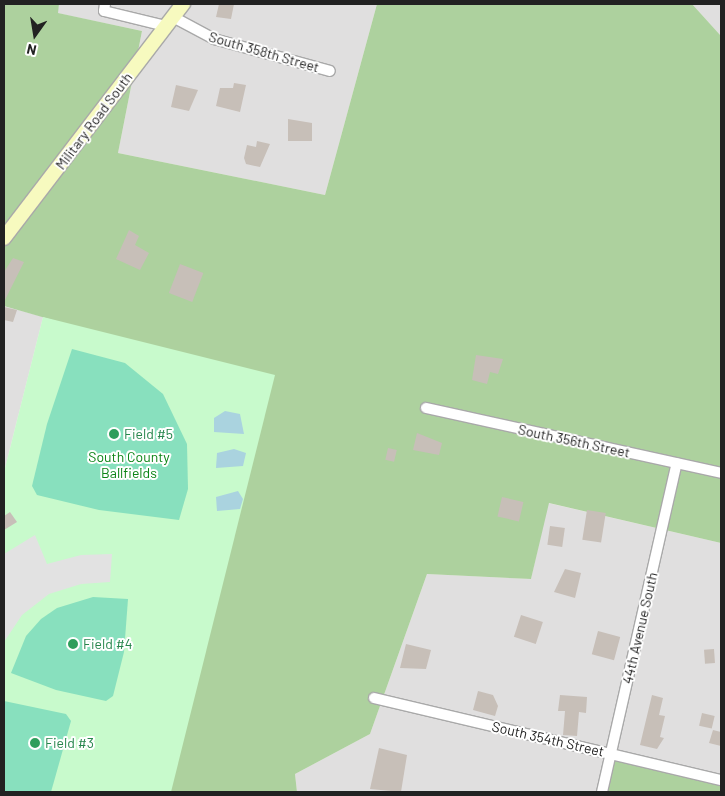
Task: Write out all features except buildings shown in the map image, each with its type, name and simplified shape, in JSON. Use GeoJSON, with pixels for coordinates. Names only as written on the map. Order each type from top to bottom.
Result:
{"type":"FeatureCollection","features":[{"type":"Feature","properties":{"kind":"main road","name":"Military Road South"},"geometry":{"type":"LineString","coordinates":[[4,238],[183,4]]}},
{"type":"Feature","properties":{"kind":"street","name":"South 358th Street"},"geometry":{"type":"LineString","coordinates":[[105,7],[170,21],[214,39],[330,71]]}},
{"type":"Feature","properties":{"kind":"street","name":"South 356th Street"},"geometry":{"type":"LineString","coordinates":[[426,408],[721,473]]}},
{"type":"Feature","properties":{"kind":"street","name":"44th Avenue South"},"geometry":{"type":"LineString","coordinates":[[602,792],[677,463]]}},
{"type":"Feature","properties":{"kind":"street","name":"South 354th Street"},"geometry":{"type":"LineString","coordinates":[[374,698],[721,780]]}},
{"type":"Feature","properties":{"kind":"shaded area"},"geometry":{"type":"Polygon","coordinates":[[[59,4],[377,4],[325,195],[118,153],[142,31],[57,13],[59,4]]]}},
{"type":"Feature","properties":{"kind":"shaded area"},"geometry":{"type":"Polygon","coordinates":[[[692,4],[721,4],[721,36],[692,4]]]}},
{"type":"Feature","properties":{"kind":"shaded area"},"geometry":{"type":"Polygon","coordinates":[[[4,306],[43,317],[4,472],[4,306]]]}},
{"type":"Feature","properties":{"kind":"shaded area"},"geometry":{"type":"Polygon","coordinates":[[[548,503],[721,543],[721,780],[602,792],[297,792],[295,774],[370,734],[427,574],[531,579],[548,503]]]}},
{"type":"Feature","properties":{"kind":"shaded area"},"geometry":{"type":"Polygon","coordinates":[[[35,535],[47,564],[81,555],[112,554],[110,582],[81,584],[49,594],[22,615],[4,642],[4,554],[35,535]]]}},
{"type":"Feature","properties":{"kind":"green space"},"geometry":{"type":"Polygon","coordinates":[[[4,4],[59,4],[58,13],[142,31],[118,153],[325,195],[377,4],[692,4],[721,36],[721,543],[549,503],[531,579],[427,574],[370,734],[295,774],[297,792],[76,792],[253,378],[4,306],[4,4]]]}},
{"type":"Feature","properties":{"kind":"green space","name":"South County Ballfields"},"geometry":{"type":"Polygon","coordinates":[[[43,317],[275,375],[171,792],[4,792],[4,472],[43,317]]]}},
{"type":"Feature","properties":{"kind":"green space","name":"Field #5"},"geometry":{"type":"Polygon","coordinates":[[[72,349],[125,363],[163,394],[187,444],[188,489],[179,520],[99,510],[37,495],[32,486],[47,424],[72,349]]]}},
{"type":"Feature","properties":{"kind":"green space","name":"Field #4"},"geometry":{"type":"Polygon","coordinates":[[[93,597],[128,599],[124,652],[113,696],[106,701],[56,690],[11,673],[26,636],[41,619],[57,608],[93,597]]]}},
{"type":"Feature","properties":{"kind":"green space","name":"Field #3"},"geometry":{"type":"Polygon","coordinates":[[[4,701],[66,714],[71,721],[51,792],[4,792],[4,701]]]}},
{"type":"Feature","properties":{"kind":"green space"},"geometry":{"type":"Polygon","coordinates":[[[611,754],[721,780],[721,792],[602,792],[611,754]]]}},
{"type":"Feature","properties":{"kind":"water"},"geometry":{"type":"Polygon","coordinates":[[[225,411],[240,414],[244,434],[214,432],[214,418],[225,411]]]}},
{"type":"Feature","properties":{"kind":"water"},"geometry":{"type":"Polygon","coordinates":[[[234,449],[246,453],[243,466],[216,468],[217,453],[234,449]]]}},
{"type":"Feature","properties":{"kind":"water"},"geometry":{"type":"Polygon","coordinates":[[[238,491],[243,499],[240,509],[217,511],[216,497],[238,491]]]}},
{"type":"Feature","properties":{"kind":"place","name":"Field #5"},"geometry":{"type":"Point","coordinates":[114,434]}},
{"type":"Feature","properties":{"kind":"place","name":"Field #4"},"geometry":{"type":"Point","coordinates":[73,644]}},
{"type":"Feature","properties":{"kind":"place","name":"Field #3"},"geometry":{"type":"Point","coordinates":[35,743]}}]}
